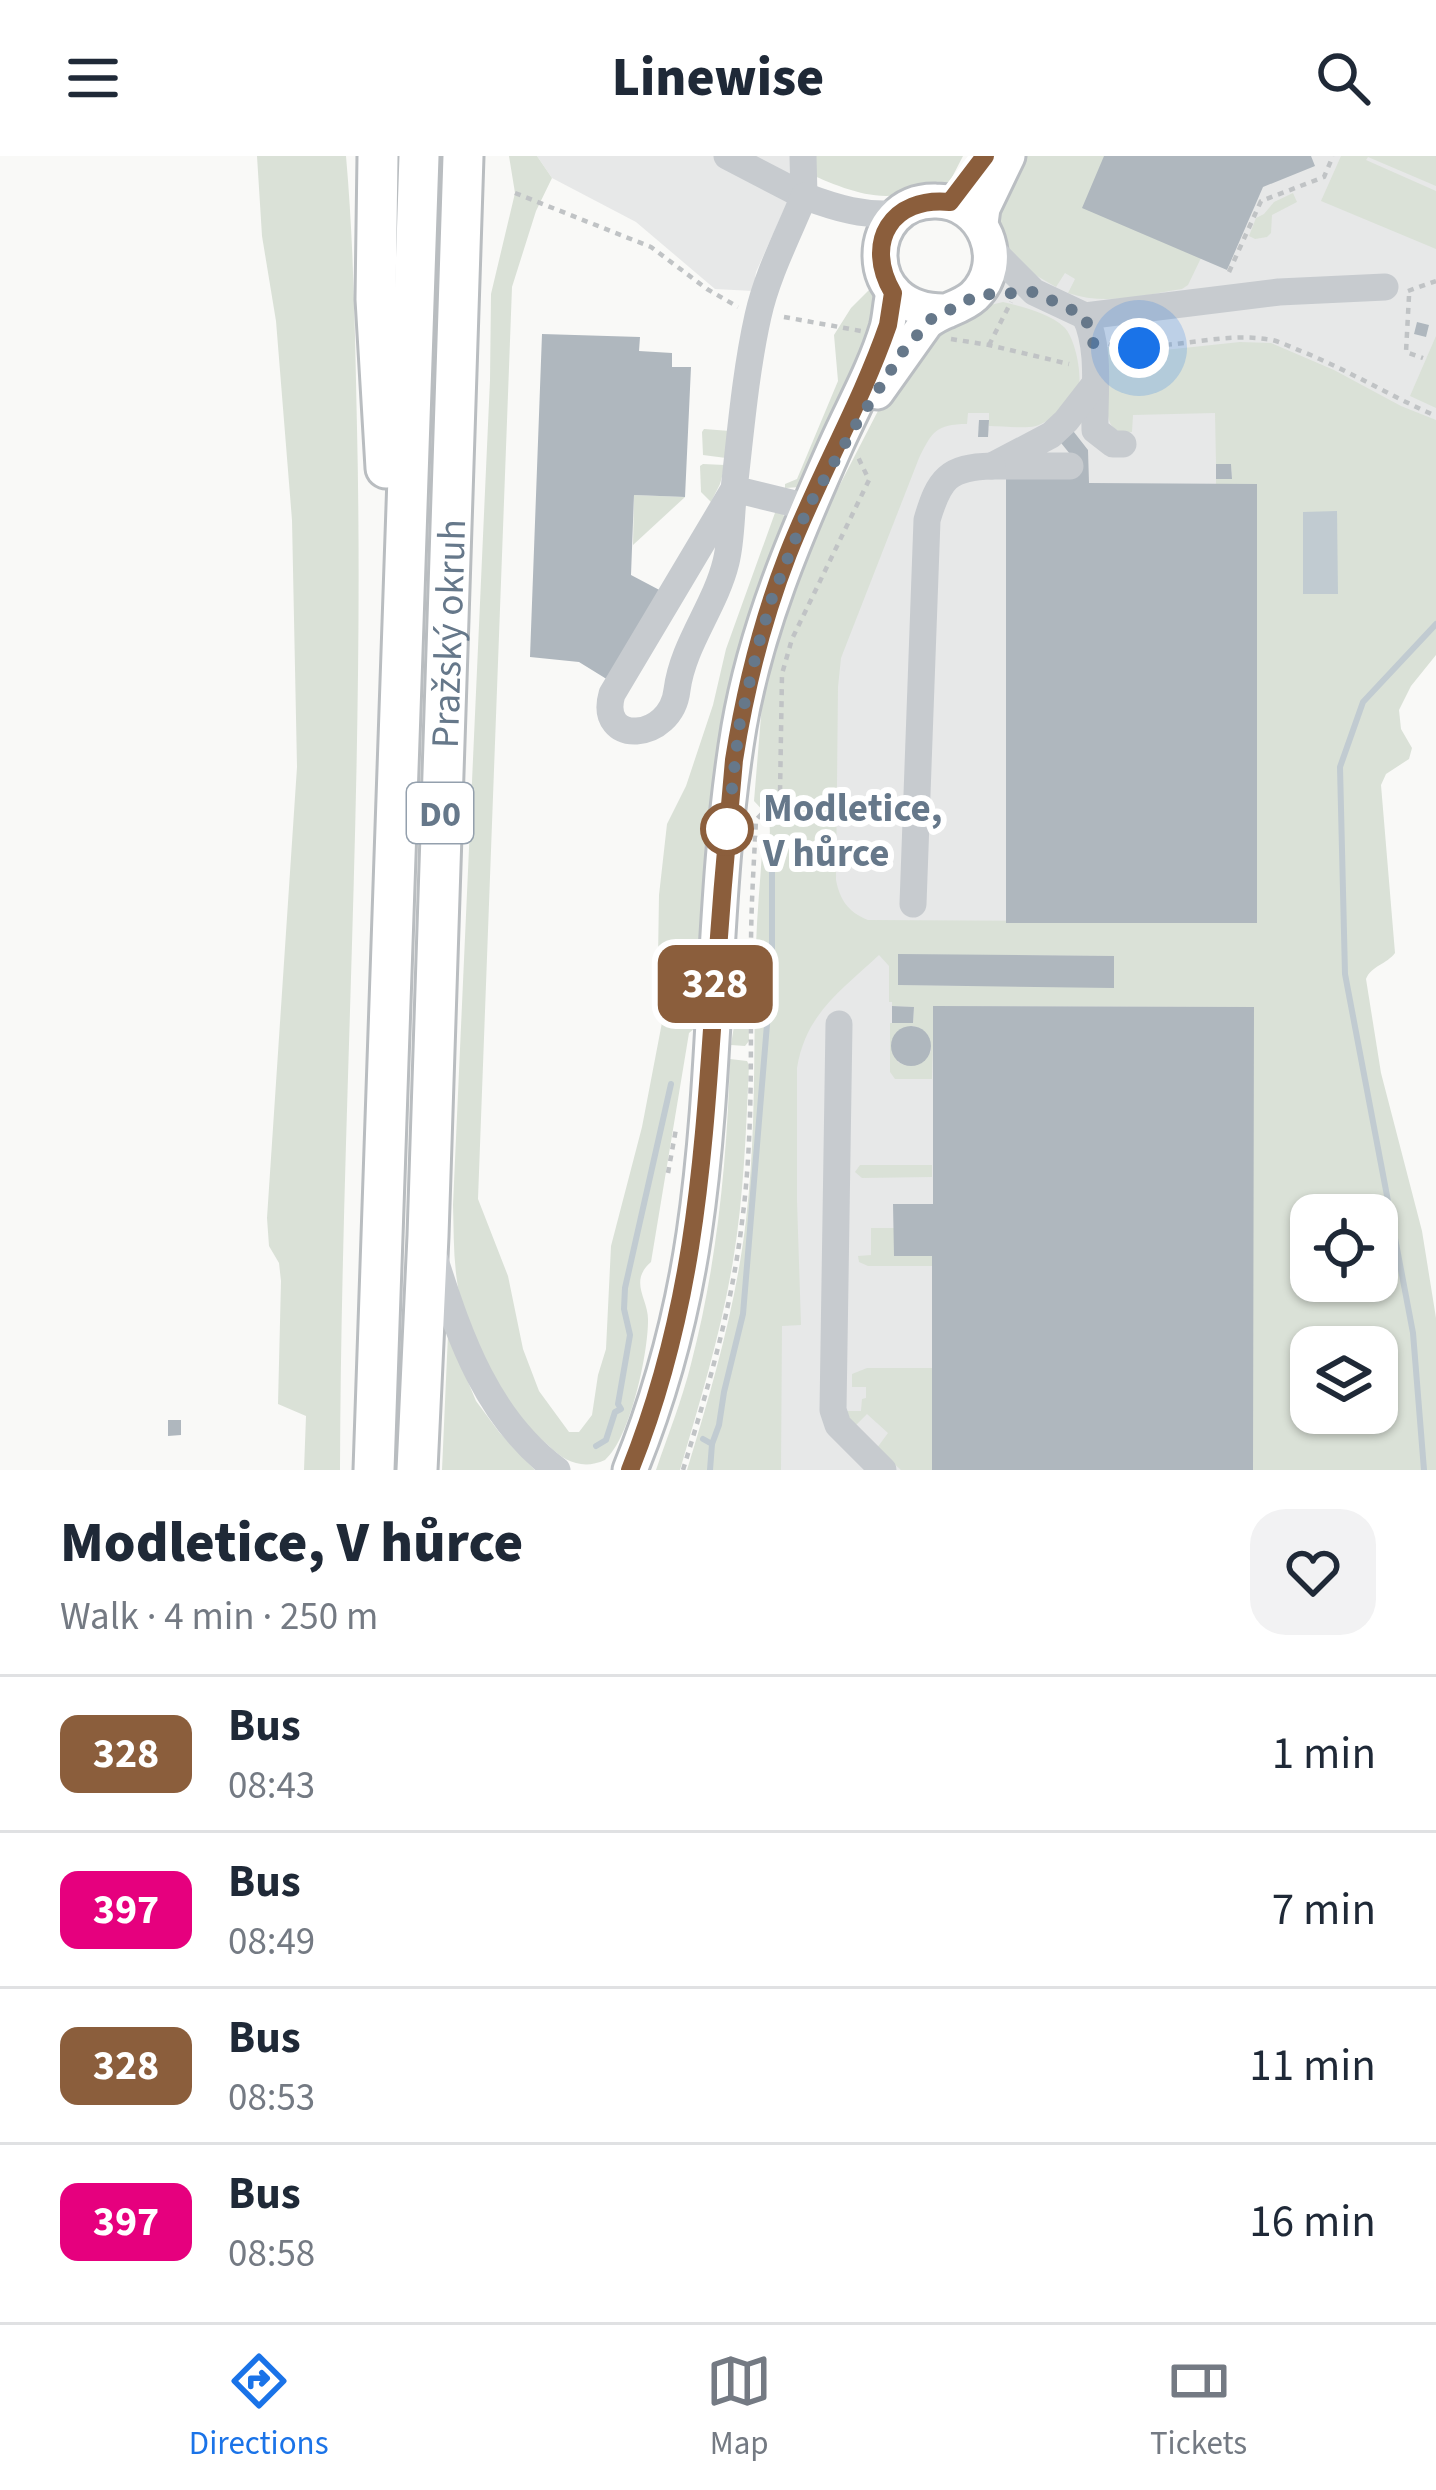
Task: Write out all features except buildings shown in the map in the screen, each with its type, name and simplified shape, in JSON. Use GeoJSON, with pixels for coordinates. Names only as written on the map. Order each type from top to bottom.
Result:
{"type":"FeatureCollection","features":[{"type":"Feature","properties":{"kind":"highway"},"geometry":{"type":"LineString","coordinates":[[377,156],[376,299],[401,666]]}},
{"type":"Feature","properties":{"kind":"highway","name":"Pražský okruh"},"geometry":{"type":"LineString","coordinates":[[374,1470],[419,156]]}},
{"type":"Feature","properties":{"kind":"highway","name":"Pražský okruh"},"geometry":{"type":"LineString","coordinates":[[417,1470],[463,156]]}},
{"type":"Feature","properties":{"kind":"main road"},"geometry":{"type":"LineString","coordinates":[[950,202],[985,156]]}},
{"type":"Feature","properties":{"kind":"main road"},"geometry":{"type":"LineString","coordinates":[[808,507],[904,350],[926,323],[953,314],[988,274],[983,208],[1008,156]]}},
{"type":"Feature","properties":{"kind":"main road"},"geometry":{"type":"LineString","coordinates":[[953,314],[927,312],[893,293],[884,278],[881,242],[900,213],[932,200],[967,210],[986,236]]}},
{"type":"Feature","properties":{"kind":"main road"},"geometry":{"type":"LineString","coordinates":[[630,1470],[674,1335],[694,1232],[739,727],[772,598],[884,338],[893,293]]}},
{"type":"Feature","properties":{"kind":"lane"},"geometry":{"type":"LineString","coordinates":[[728,156],[832,207],[866,214],[900,213]]}},
{"type":"Feature","properties":{"kind":"lane"},"geometry":{"type":"LineString","coordinates":[[734,489],[612,694],[610,717],[618,726],[630,731],[653,728],[673,710],[679,673],[726,563],[758,313],[804,196],[803,156]]}},
{"type":"Feature","properties":{"kind":"lane"},"geometry":{"type":"LineString","coordinates":[[832,207],[867,239],[880,260]]}},
{"type":"Feature","properties":{"kind":"lane"},"geometry":{"type":"LineString","coordinates":[[986,236],[1034,292],[1089,330],[1218,298],[1396,289]]}},
{"type":"Feature","properties":{"kind":"lane"},"geometry":{"type":"LineString","coordinates":[[953,314],[1034,292]]}},
{"type":"Feature","properties":{"kind":"lane"},"geometry":{"type":"LineString","coordinates":[[1084,450],[1094,385],[1089,330]]}},
{"type":"Feature","properties":{"kind":"lane"},"geometry":{"type":"LineString","coordinates":[[992,466],[1051,435],[1094,385]]}},
{"type":"Feature","properties":{"kind":"lane"},"geometry":{"type":"LineString","coordinates":[[913,904],[927,520],[935,492],[951,473],[971,466],[1123,444]]}},
{"type":"Feature","properties":{"kind":"lane"},"geometry":{"type":"LineString","coordinates":[[734,489],[808,507]]}},
{"type":"Feature","properties":{"kind":"lane"},"geometry":{"type":"LineString","coordinates":[[838,1024],[833,1410],[838,1425],[883,1470]]}},
{"type":"Feature","properties":{"kind":"lane"},"geometry":{"type":"LineString","coordinates":[[428,1236],[474,1366],[507,1424],[557,1470]]}},
{"type":"Feature","properties":{"kind":"path"},"geometry":{"type":"LineString","coordinates":[[1218,298],[1261,201],[1324,177],[1333,156]]}},
{"type":"Feature","properties":{"kind":"path"},"geometry":{"type":"LineString","coordinates":[[515,193],[651,247],[729,304],[876,333]]}},
{"type":"Feature","properties":{"kind":"path"},"geometry":{"type":"LineString","coordinates":[[1396,289],[1411,302],[1413,323],[1406,352],[1423,358]]}},
{"type":"Feature","properties":{"kind":"path"},"geometry":{"type":"LineString","coordinates":[[953,314],[989,345],[1067,364],[1077,364],[1089,330],[1156,347],[1271,339],[1336,365],[1436,416]]}},
{"type":"Feature","properties":{"kind":"path"},"geometry":{"type":"LineString","coordinates":[[683,1470],[730,1304],[743,1218],[752,1074],[757,820],[780,794],[782,674],[792,639],[869,480],[858,456]]}},
{"type":"Feature","properties":{"kind":"shaded area"},"geometry":{"type":"Polygon","coordinates":[[[257,156],[346,156],[349,190],[359,558],[340,1470],[304,1470],[306,1416],[278,1404],[281,1281],[279,1263],[269,1246],[267,1218],[297,767],[292,520],[257,156]]]}},
{"type":"Feature","properties":{"kind":"shaded area"},"geometry":{"type":"Polygon","coordinates":[[[509,156],[537,156],[552,178],[536,211],[512,287],[478,1199],[508,1276],[523,1349],[539,1391],[569,1432],[579,1432],[592,1415],[606,1349],[611,1246],[642,1127],[664,1012],[658,959],[659,895],[667,824],[686,786],[726,649],[776,510],[787,522],[719,786],[695,1028],[689,1033],[651,1262],[640,1284],[648,1321],[641,1374],[614,1449],[605,1460],[589,1464],[561,1456],[507,1403],[464,1310],[454,1251],[491,294],[515,193],[509,156]]]}},
{"type":"Feature","properties":{"kind":"shaded area"},"geometry":{"type":"Polygon","coordinates":[[[537,156],[808,156],[756,272],[753,291],[715,289],[636,222],[552,178],[537,156]]]}},
{"type":"Feature","properties":{"kind":"shaded area"},"geometry":{"type":"Polygon","coordinates":[[[808,156],[963,156],[946,189],[886,196],[850,190],[805,172],[808,156]]]}},
{"type":"Feature","properties":{"kind":"shaded area"},"geometry":{"type":"Polygon","coordinates":[[[1025,156],[1104,156],[1201,258],[1188,285],[1096,299],[1068,293],[1075,279],[1065,273],[1056,287],[1018,265],[998,247],[995,207],[1025,156]]]}},
{"type":"Feature","properties":{"kind":"shaded area"},"geometry":{"type":"Polygon","coordinates":[[[1036,156],[1436,156],[1436,591],[1303,774],[1295,1194],[1290,1194],[1290,1470],[712,1470],[747,1330],[779,923],[771,726],[923,357],[1036,156]]]}},
{"type":"Feature","properties":{"kind":"shaded area"},"geometry":{"type":"Polygon","coordinates":[[[1341,156],[1436,156],[1436,186],[1366,160],[1436,191],[1436,249],[1321,201],[1341,156]]]}},
{"type":"Feature","properties":{"kind":"shaded area"},"geometry":{"type":"Polygon","coordinates":[[[1293,193],[1297,202],[1272,215],[1267,237],[1249,236],[1256,218],[1293,193]]]}},
{"type":"Feature","properties":{"kind":"shaded area"},"geometry":{"type":"Polygon","coordinates":[[[874,285],[882,310],[801,487],[785,488],[797,479],[838,381],[834,335],[874,285]]]}},
{"type":"Feature","properties":{"kind":"shaded area"},"geometry":{"type":"Polygon","coordinates":[[[1003,302],[1019,306],[1043,314],[1068,332],[1079,384],[1072,400],[1041,424],[989,426],[989,413],[968,413],[967,424],[936,431],[919,458],[841,658],[836,880],[846,905],[868,920],[1257,922],[1257,484],[1216,484],[1216,479],[1232,478],[1231,464],[1216,464],[1215,413],[1133,415],[1132,432],[1113,427],[1106,402],[1107,347],[1155,351],[1271,343],[1436,420],[1436,655],[1399,710],[1401,729],[1412,748],[1409,759],[1386,774],[1381,785],[1395,953],[1366,979],[1381,1073],[1422,1231],[1436,1318],[1436,1470],[1253,1470],[1253,1007],[934,1006],[932,1079],[895,1079],[890,1072],[890,1023],[913,1023],[914,1007],[889,1002],[889,966],[879,955],[817,1018],[797,1068],[801,1325],[782,1326],[781,1470],[687,1470],[730,1315],[746,1220],[757,922],[762,853],[770,832],[769,817],[754,801],[763,692],[814,537],[881,405],[924,335],[986,306],[1003,302]],[[898,955],[898,985],[1114,987],[1113,956],[898,955]],[[913,1026],[896,1033],[891,1044],[898,1062],[913,1066],[931,1051],[927,1035],[913,1026]]]}},
{"type":"Feature","properties":{"kind":"shaded area"},"geometry":{"type":"Polygon","coordinates":[[[1152,320],[1155,343],[1110,339],[1123,327],[1152,320]]]}},
{"type":"Feature","properties":{"kind":"shaded area"},"geometry":{"type":"Polygon","coordinates":[[[1436,336],[1436,408],[1410,396],[1436,336]]]}},
{"type":"Feature","properties":{"kind":"shaded area"},"geometry":{"type":"Polygon","coordinates":[[[704,429],[730,431],[726,458],[703,455],[704,429]]]}},
{"type":"Feature","properties":{"kind":"shaded area"},"geometry":{"type":"Polygon","coordinates":[[[703,464],[725,465],[711,502],[701,492],[703,464]]]}},
{"type":"Feature","properties":{"kind":"shaded area"},"geometry":{"type":"Polygon","coordinates":[[[634,495],[685,497],[633,545],[634,495]]]}},
{"type":"Feature","properties":{"kind":"shaded area"},"geometry":{"type":"Polygon","coordinates":[[[1337,511],[1338,594],[1303,594],[1303,512],[1337,511]]]}},
{"type":"Feature","properties":{"kind":"shaded area"},"geometry":{"type":"Polygon","coordinates":[[[747,944],[749,1041],[745,1046],[731,1045],[747,944]]]}},
{"type":"Feature","properties":{"kind":"shaded area"},"geometry":{"type":"Polygon","coordinates":[[[730,1059],[749,1065],[733,1261],[680,1470],[656,1470],[687,1377],[708,1289],[723,1174],[730,1059]]]}},
{"type":"Feature","properties":{"kind":"shaded area"},"geometry":{"type":"Polygon","coordinates":[[[860,1165],[932,1165],[932,1177],[862,1178],[855,1172],[860,1165]]]}},
{"type":"Feature","properties":{"kind":"shaded area"},"geometry":{"type":"Polygon","coordinates":[[[871,1228],[894,1228],[894,1256],[932,1256],[932,1266],[859,1262],[858,1256],[871,1255],[871,1228]]]}},
{"type":"Feature","properties":{"kind":"shaded area"},"geometry":{"type":"Polygon","coordinates":[[[448,1334],[476,1401],[535,1470],[442,1470],[448,1334]]]}},
{"type":"Feature","properties":{"kind":"shaded area"},"geometry":{"type":"Polygon","coordinates":[[[867,1368],[932,1368],[932,1470],[901,1470],[877,1448],[888,1433],[867,1414],[855,1426],[845,1411],[861,1411],[866,1387],[852,1387],[852,1374],[867,1368]]]}},
{"type":"Feature","properties":{"kind":"waterway"},"geometry":{"type":"LineString","coordinates":[[1424,1470],[1413,1333],[1345,974],[1340,767],[1363,702],[1436,624]]}},
{"type":"Feature","properties":{"kind":"waterway"},"geometry":{"type":"LineString","coordinates":[[712,1444],[743,1314],[772,964],[772,864]]}},
{"type":"Feature","properties":{"kind":"waterway"},"geometry":{"type":"LineString","coordinates":[[596,1446],[606,1440],[615,1412],[621,1409],[630,1335],[625,1288],[671,1084]]}},
{"type":"Feature","properties":{"kind":"waterway"},"geometry":{"type":"LineString","coordinates":[[703,1439],[712,1444],[710,1470]]}},
{"type":"Feature","properties":{"kind":"bus line","name":"328"},"geometry":{"type":"LineString","coordinates":[[630,1470],[651,1416],[686,1284],[704,1137],[734,760],[758,646],[789,552],[884,338],[893,293],[880,260],[888,226],[915,204],[950,202],[985,156]]}},
{"type":"Feature","properties":{"kind":"place","name":"Modletice, V hůrce"},"geometry":{"type":"Point","coordinates":[727,829]}},
{"type":"Feature","properties":{"kind":"route"},"geometry":{"type":"LineString","coordinates":[[727,829],[726,841],[746,694],[789,552],[808,507],[858,421],[926,323],[975,295],[1034,292],[1085,316],[1093,343],[1139,348]]}}]}
